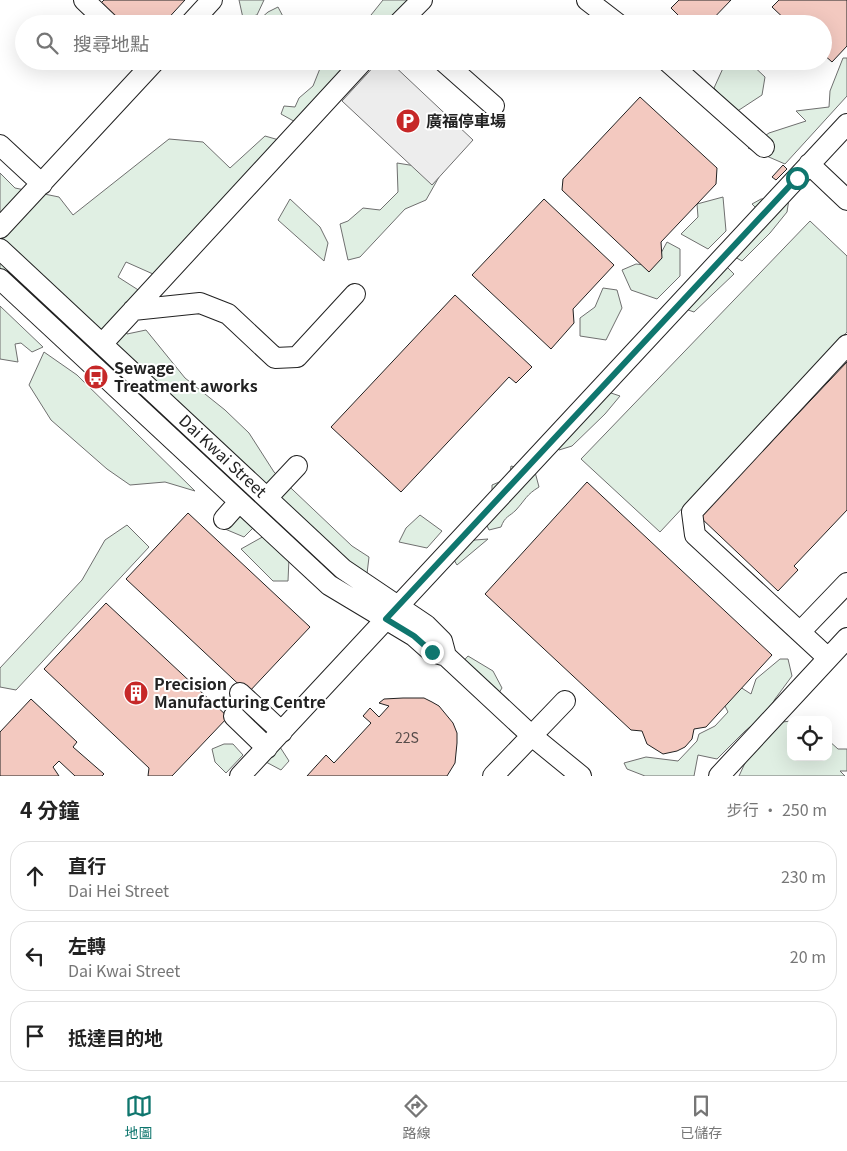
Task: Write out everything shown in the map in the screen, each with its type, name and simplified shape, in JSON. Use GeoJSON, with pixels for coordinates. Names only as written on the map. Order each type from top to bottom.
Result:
{"type":"FeatureCollection","features":[{"type":"Feature","properties":{"kind":"street"},"geometry":{"type":"LineString","coordinates":[[84,0],[100,15]]}},
{"type":"Feature","properties":{"kind":"street"},"geometry":{"type":"LineString","coordinates":[[198,15],[212,0]]}},
{"type":"Feature","properties":{"kind":"street"},"geometry":{"type":"LineString","coordinates":[[407,15],[422,0]]}},
{"type":"Feature","properties":{"kind":"street"},"geometry":{"type":"LineString","coordinates":[[587,0],[606,15]]}},
{"type":"Feature","properties":{"kind":"street"},"geometry":{"type":"LineString","coordinates":[[0,228],[145,70]]}},
{"type":"Feature","properties":{"kind":"street"},"geometry":{"type":"LineString","coordinates":[[102,344],[355,70]]}},
{"type":"Feature","properties":{"kind":"street"},"geometry":{"type":"LineString","coordinates":[[453,70],[494,106]]}},
{"type":"Feature","properties":{"kind":"street"},"geometry":{"type":"LineString","coordinates":[[677,70],[764,148]]}},
{"type":"Feature","properties":{"kind":"street"},"geometry":{"type":"LineString","coordinates":[[240,776],[847,124]]}},
{"type":"Feature","properties":{"kind":"street"},"geometry":{"type":"LineString","coordinates":[[0,145],[42,184]]}},
{"type":"Feature","properties":{"kind":"street"},"geometry":{"type":"LineString","coordinates":[[809,164],[847,200]]}},
{"type":"Feature","properties":{"kind":"street","name":"Dai Kwai Street"},"geometry":{"type":"LineString","coordinates":[[0,249],[392,613]]}},
{"type":"Feature","properties":{"kind":"street","name":"Dai Kwai Street"},"geometry":{"type":"LineString","coordinates":[[0,279],[329,586],[392,613],[426,625],[442,640],[446,656],[532,736],[581,776]]}},
{"type":"Feature","properties":{"kind":"street"},"geometry":{"type":"LineString","coordinates":[[133,310],[200,302],[228,314],[275,358],[297,357],[355,294]]}},
{"type":"Feature","properties":{"kind":"street"},"geometry":{"type":"LineString","coordinates":[[828,658],[695,535],[692,512],[847,345]]}},
{"type":"Feature","properties":{"kind":"street"},"geometry":{"type":"LineString","coordinates":[[267,498],[297,466]]}},
{"type":"Feature","properties":{"kind":"street"},"geometry":{"type":"LineString","coordinates":[[224,519],[239,502]]}},
{"type":"Feature","properties":{"kind":"street"},"geometry":{"type":"LineString","coordinates":[[800,632],[847,583]]}},
{"type":"Feature","properties":{"kind":"street"},"geometry":{"type":"LineString","coordinates":[[719,776],[847,638]]}},
{"type":"Feature","properties":{"kind":"street"},"geometry":{"type":"LineString","coordinates":[[240,694],[282,732]]}},
{"type":"Feature","properties":{"kind":"street"},"geometry":{"type":"LineString","coordinates":[[493,776],[565,701]]}},
{"type":"Feature","properties":{"kind":"street"},"geometry":{"type":"LineString","coordinates":[[234,716],[267,748]]}},
{"type":"Feature","properties":{"kind":"green space"},"geometry":{"type":"Polygon","coordinates":[[[239,0],[264,0],[257,15],[242,15],[239,0]]]}},
{"type":"Feature","properties":{"kind":"green space"},"geometry":{"type":"Polygon","coordinates":[[[383,0],[418,0],[404,15],[371,15],[383,0]]]}},
{"type":"Feature","properties":{"kind":"green space"},"geometry":{"type":"Polygon","coordinates":[[[278,7],[282,15],[265,15],[278,7]]]}},
{"type":"Feature","properties":{"kind":"green space"},"geometry":{"type":"Polygon","coordinates":[[[843,58],[847,58],[847,96],[785,164],[748,148],[769,133],[806,121],[796,111],[829,107],[830,91],[843,58]]]}},
{"type":"Feature","properties":{"kind":"green space"},"geometry":{"type":"Polygon","coordinates":[[[319,70],[351,70],[299,124],[281,114],[284,106],[295,107],[299,98],[313,86],[319,70]]]}},
{"type":"Feature","properties":{"kind":"green space"},"geometry":{"type":"Polygon","coordinates":[[[722,70],[758,70],[765,77],[762,95],[736,112],[714,88],[722,70]]]}},
{"type":"Feature","properties":{"kind":"green space"},"geometry":{"type":"Polygon","coordinates":[[[265,136],[286,142],[153,274],[126,262],[118,277],[143,293],[122,323],[127,334],[146,330],[185,378],[225,410],[249,433],[274,472],[352,546],[369,557],[366,582],[258,492],[227,487],[122,392],[117,352],[102,341],[57,337],[0,275],[0,173],[15,188],[59,197],[73,215],[169,139],[203,142],[230,168],[265,136]]]}},
{"type":"Feature","properties":{"kind":"green space"},"geometry":{"type":"Polygon","coordinates":[[[397,163],[428,168],[439,177],[426,200],[405,209],[360,257],[348,260],[340,224],[348,221],[363,208],[380,210],[398,192],[397,163]]]}},
{"type":"Feature","properties":{"kind":"green space"},"geometry":{"type":"Polygon","coordinates":[[[723,197],[726,231],[708,249],[681,234],[698,217],[697,204],[723,197]]]}},
{"type":"Feature","properties":{"kind":"green space"},"geometry":{"type":"Polygon","coordinates":[[[290,199],[320,227],[328,243],[324,261],[278,220],[290,199]]]}},
{"type":"Feature","properties":{"kind":"green space"},"geometry":{"type":"Polygon","coordinates":[[[761,199],[789,199],[787,212],[770,233],[742,261],[735,257],[768,220],[752,204],[761,199]]]}},
{"type":"Feature","properties":{"kind":"green space"},"geometry":{"type":"Polygon","coordinates":[[[810,221],[847,256],[847,332],[660,532],[581,459],[810,221]]]}},
{"type":"Feature","properties":{"kind":"green space"},"geometry":{"type":"Polygon","coordinates":[[[667,242],[680,249],[680,276],[657,299],[631,290],[622,270],[636,264],[654,266],[667,242]]]}},
{"type":"Feature","properties":{"kind":"green space"},"geometry":{"type":"Polygon","coordinates":[[[725,265],[734,274],[694,312],[674,305],[725,265]]]}},
{"type":"Feature","properties":{"kind":"green space"},"geometry":{"type":"Polygon","coordinates":[[[603,288],[617,290],[622,308],[606,340],[580,336],[580,318],[595,307],[603,288]]]}},
{"type":"Feature","properties":{"kind":"green space"},"geometry":{"type":"Polygon","coordinates":[[[0,306],[43,347],[32,352],[21,343],[15,344],[18,362],[0,359],[0,306]]]}},
{"type":"Feature","properties":{"kind":"green space"},"geometry":{"type":"Polygon","coordinates":[[[44,352],[77,375],[195,491],[165,482],[130,485],[107,469],[51,420],[29,385],[44,352]]]}},
{"type":"Feature","properties":{"kind":"green space"},"geometry":{"type":"Polygon","coordinates":[[[605,391],[620,396],[605,414],[572,446],[559,450],[548,432],[605,391]]]}},
{"type":"Feature","properties":{"kind":"green space"},"geometry":{"type":"Polygon","coordinates":[[[511,466],[535,472],[539,487],[506,519],[501,527],[489,530],[480,511],[492,498],[492,485],[509,478],[511,466]]]}},
{"type":"Feature","properties":{"kind":"green space"},"geometry":{"type":"Polygon","coordinates":[[[227,504],[253,528],[244,537],[225,529],[218,514],[227,504]]]}},
{"type":"Feature","properties":{"kind":"green space"},"geometry":{"type":"Polygon","coordinates":[[[420,515],[442,531],[427,548],[399,542],[406,528],[420,515]]]}},
{"type":"Feature","properties":{"kind":"green space"},"geometry":{"type":"Polygon","coordinates":[[[127,525],[149,547],[16,690],[0,687],[0,668],[82,580],[105,540],[127,525]]]}},
{"type":"Feature","properties":{"kind":"green space"},"geometry":{"type":"Polygon","coordinates":[[[266,535],[289,558],[288,581],[273,581],[241,549],[266,535]]]}},
{"type":"Feature","properties":{"kind":"green space"},"geometry":{"type":"Polygon","coordinates":[[[488,539],[457,565],[445,545],[475,540],[488,539]]]}},
{"type":"Feature","properties":{"kind":"green space"},"geometry":{"type":"Polygon","coordinates":[[[468,656],[493,671],[502,688],[494,701],[457,668],[468,656]]]}},
{"type":"Feature","properties":{"kind":"green space"},"geometry":{"type":"Polygon","coordinates":[[[780,659],[788,659],[792,676],[767,713],[745,731],[717,759],[698,755],[694,776],[645,776],[627,769],[624,763],[646,757],[678,761],[697,741],[699,734],[715,726],[728,712],[722,700],[737,685],[751,694],[756,679],[780,659]]]}},
{"type":"Feature","properties":{"kind":"green space"},"geometry":{"type":"Polygon","coordinates":[[[787,721],[787,761],[832,761],[832,744],[838,749],[847,749],[847,771],[840,771],[845,776],[739,776],[745,763],[756,725],[787,721]]]}},
{"type":"Feature","properties":{"kind":"green space"},"geometry":{"type":"Polygon","coordinates":[[[224,744],[233,744],[243,755],[226,773],[215,762],[212,749],[224,744]]]}},
{"type":"Feature","properties":{"kind":"green space"},"geometry":{"type":"Polygon","coordinates":[[[280,747],[289,761],[281,770],[266,762],[280,747]]]}},
{"type":"Feature","properties":{"kind":"shaded area","name":"廣福停車場"},"geometry":{"type":"Polygon","coordinates":[[[371,70],[399,70],[473,140],[432,185],[342,101],[371,70]]]}},
{"type":"Feature","properties":{"kind":"building"},"geometry":{"type":"Polygon","coordinates":[[[104,0],[185,0],[171,15],[114,15],[101,3],[104,0]]]}},
{"type":"Feature","properties":{"kind":"building"},"geometry":{"type":"Polygon","coordinates":[[[679,0],[731,0],[717,15],[678,15],[671,8],[679,0]]]}},
{"type":"Feature","properties":{"kind":"building"},"geometry":{"type":"Polygon","coordinates":[[[779,0],[847,0],[847,46],[832,62],[832,15],[780,15],[772,7],[779,0]]]}},
{"type":"Feature","properties":{"kind":"building"},"geometry":{"type":"Polygon","coordinates":[[[640,97],[717,168],[716,184],[661,242],[662,258],[649,272],[562,190],[563,179],[640,97]]]}},
{"type":"Feature","properties":{"kind":"building"},"geometry":{"type":"Polygon","coordinates":[[[783,165],[787,169],[776,180],[772,177],[783,165]]]}},
{"type":"Feature","properties":{"kind":"building"},"geometry":{"type":"Polygon","coordinates":[[[544,199],[614,265],[573,309],[574,323],[551,349],[472,275],[544,199]]]}},
{"type":"Feature","properties":{"kind":"building"},"geometry":{"type":"Polygon","coordinates":[[[455,295],[532,367],[516,383],[509,377],[401,492],[331,427],[455,295]]]}},
{"type":"Feature","properties":{"kind":"building"},"geometry":{"type":"Polygon","coordinates":[[[847,362],[847,510],[794,566],[798,570],[778,591],[700,517],[847,362]]]}},
{"type":"Feature","properties":{"kind":"building"},"geometry":{"type":"Polygon","coordinates":[[[587,482],[772,655],[706,727],[694,729],[692,739],[685,747],[677,751],[663,754],[647,744],[642,731],[631,730],[485,594],[587,482]]]}},
{"type":"Feature","properties":{"kind":"building"},"geometry":{"type":"Polygon","coordinates":[[[188,513],[310,627],[248,693],[126,579],[188,513]]]}},
{"type":"Feature","properties":{"kind":"building","name":"Precision Manufacturing Centre"},"geometry":{"type":"Polygon","coordinates":[[[106,603],[228,717],[172,776],[148,776],[149,768],[44,669],[106,603]]]}},
{"type":"Feature","properties":{"kind":"building"},"geometry":{"type":"Polygon","coordinates":[[[424,698],[439,706],[453,723],[457,733],[455,763],[447,776],[307,776],[326,755],[334,763],[371,723],[363,716],[370,708],[379,717],[389,706],[379,703],[384,699],[424,698]]]}},
{"type":"Feature","properties":{"kind":"building"},"geometry":{"type":"Polygon","coordinates":[[[31,699],[77,742],[73,747],[104,774],[102,776],[75,776],[59,761],[53,767],[59,776],[0,776],[0,732],[31,699]]]}},
{"type":"Feature","properties":{"kind":"place","name":"廣福停車場"},"geometry":{"type":"Point","coordinates":[408,121]}},
{"type":"Feature","properties":{"kind":"place","name":"Sewage Treatment aworks"},"geometry":{"type":"Point","coordinates":[96,377]}},
{"type":"Feature","properties":{"kind":"place","name":"Precision Manufacturing Centre"},"geometry":{"type":"Point","coordinates":[136,693]}},
{"type":"Feature","properties":{"kind":"route"},"geometry":{"type":"LineString","coordinates":[[432,652],[414,636],[386,619],[797,178]]}}]}
